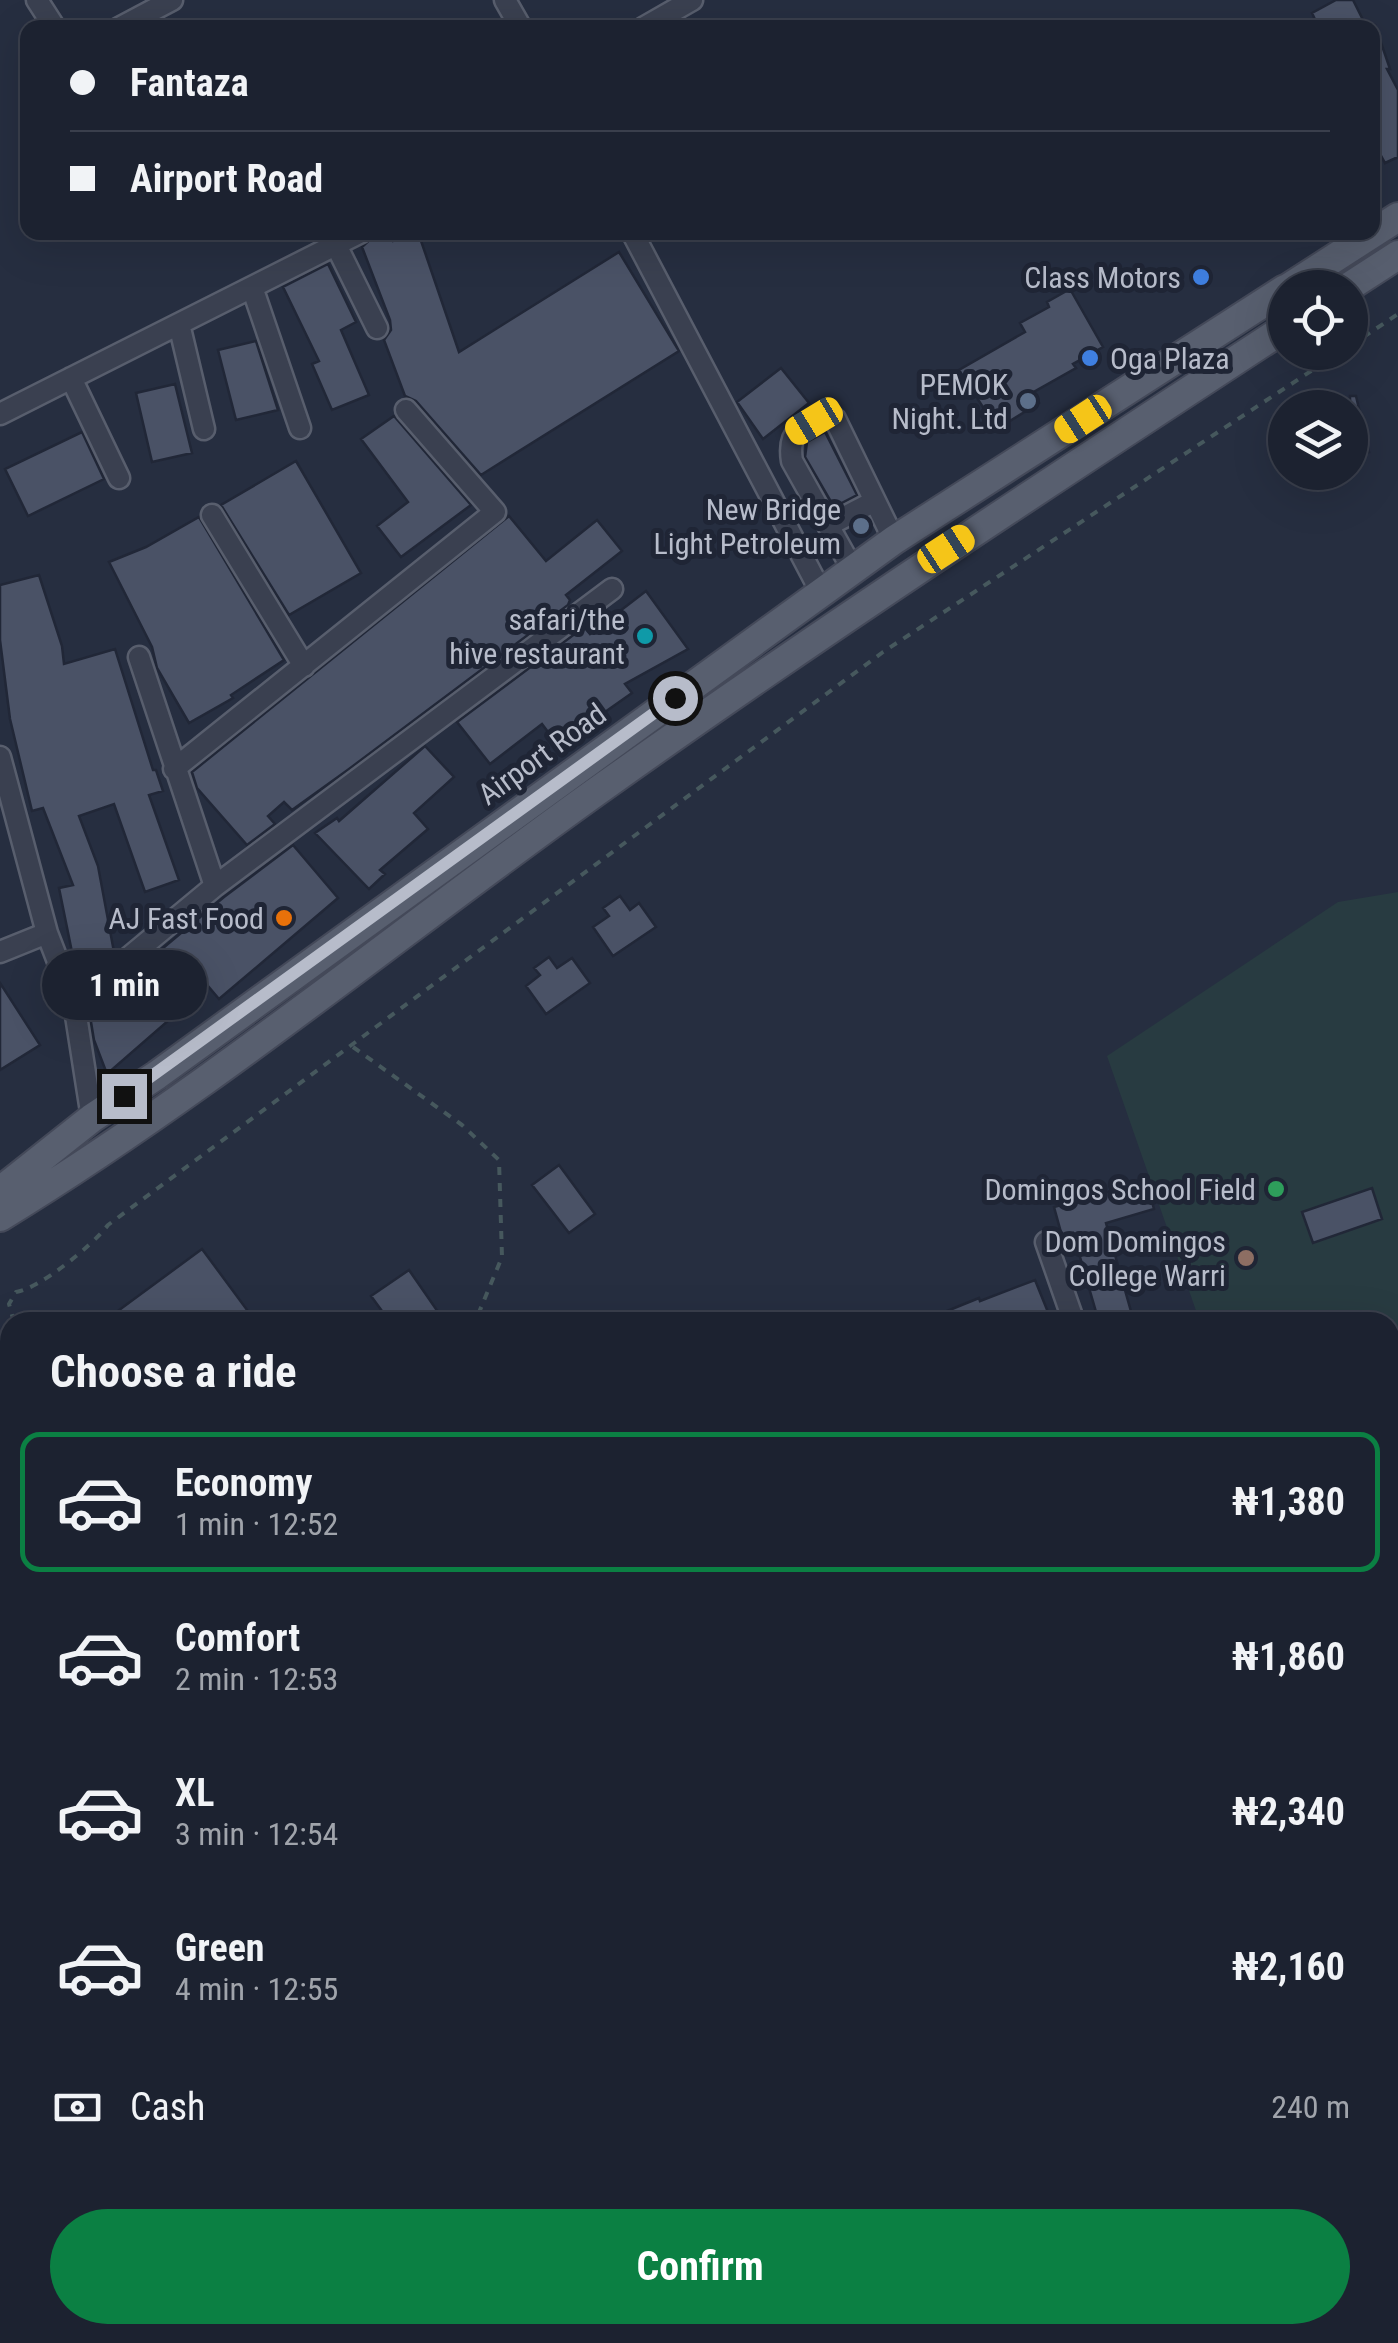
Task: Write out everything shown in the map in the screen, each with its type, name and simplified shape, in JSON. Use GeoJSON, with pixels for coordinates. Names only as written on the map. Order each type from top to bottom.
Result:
{"type":"FeatureCollection","features":[{"type":"Feature","properties":{"kind":"main road","name":"Airport Road"},"geometry":{"type":"LineString","coordinates":[[1314,270],[1361,240]]}},
{"type":"Feature","properties":{"kind":"main road"},"geometry":{"type":"LineString","coordinates":[[1368,274],[1397,255]]}},
{"type":"Feature","properties":{"kind":"main road","name":"Airport Road"},"geometry":{"type":"LineString","coordinates":[[0,1191],[92,1118],[157,1075],[894,540],[1268,300]]}},
{"type":"Feature","properties":{"kind":"main road","name":"Airport Road"},"geometry":{"type":"LineString","coordinates":[[0,1217],[171,1106],[606,785],[1004,511],[1268,339]]}},
{"type":"Feature","properties":{"kind":"main road"},"geometry":{"type":"LineString","coordinates":[[982,484],[1004,511]]}},
{"type":"Feature","properties":{"kind":"street"},"geometry":{"type":"LineString","coordinates":[[134,20],[172,0]]}},
{"type":"Feature","properties":{"kind":"street"},"geometry":{"type":"LineString","coordinates":[[657,20],[692,0]]}},
{"type":"Feature","properties":{"kind":"street"},"geometry":{"type":"LineString","coordinates":[[0,414],[346,240]]}},
{"type":"Feature","properties":{"kind":"street"},"geometry":{"type":"LineString","coordinates":[[636,240],[821,592]]}},
{"type":"Feature","properties":{"kind":"street"},"geometry":{"type":"LineString","coordinates":[[336,245],[377,328]]}},
{"type":"Feature","properties":{"kind":"street"},"geometry":{"type":"LineString","coordinates":[[252,287],[300,428]]}},
{"type":"Feature","properties":{"kind":"street"},"geometry":{"type":"LineString","coordinates":[[179,324],[204,430]]}},
{"type":"Feature","properties":{"kind":"street"},"geometry":{"type":"LineString","coordinates":[[71,378],[119,478]]}},
{"type":"Feature","properties":{"kind":"street"},"geometry":{"type":"LineString","coordinates":[[174,769],[495,512],[406,410]]}},
{"type":"Feature","properties":{"kind":"street"},"geometry":{"type":"LineString","coordinates":[[853,570],[792,461],[789,442],[794,433],[814,421],[830,416],[835,419],[894,540]]}},
{"type":"Feature","properties":{"kind":"street"},"geometry":{"type":"LineString","coordinates":[[829,526],[875,501]]}},
{"type":"Feature","properties":{"kind":"street"},"geometry":{"type":"LineString","coordinates":[[212,516],[304,666]]}},
{"type":"Feature","properties":{"kind":"street"},"geometry":{"type":"LineString","coordinates":[[74,1003],[214,886],[612,588]]}},
{"type":"Feature","properties":{"kind":"street"},"geometry":{"type":"LineString","coordinates":[[139,657],[214,886]]}},
{"type":"Feature","properties":{"kind":"street"},"geometry":{"type":"LineString","coordinates":[[0,757],[48,933],[74,1003],[92,1118]]}},
{"type":"Feature","properties":{"kind":"street"},"geometry":{"type":"LineString","coordinates":[[0,952],[48,933]]}},
{"type":"Feature","properties":{"kind":"street"},"geometry":{"type":"LineString","coordinates":[[1046,1242],[1070,1312]]}},
{"type":"Feature","properties":{"kind":"path"},"geometry":{"type":"LineString","coordinates":[[1368,334],[1398,314]]}},
{"type":"Feature","properties":{"kind":"path"},"geometry":{"type":"LineString","coordinates":[[11,1312],[9,1304],[16,1292],[31,1290],[46,1275],[61,1269],[108,1226],[883,652],[1313,370]]}},
{"type":"Feature","properties":{"kind":"path"},"geometry":{"type":"LineString","coordinates":[[353,1047],[462,1125],[499,1160],[502,1257],[478,1312]]}},
{"type":"Feature","properties":{"kind":"path"},"geometry":{"type":"LineString","coordinates":[[0,1306],[9,1304]]}},
{"type":"Feature","properties":{"kind":"shaded area","name":"Domingos School Field"},"geometry":{"type":"Polygon","coordinates":[[[1398,892],[1398,1312],[1197,1312],[1107,1056],[1338,902],[1398,892]]]}},
{"type":"Feature","properties":{"kind":"building"},"geometry":{"type":"Polygon","coordinates":[[[1336,0],[1353,0],[1363,20],[1315,20],[1312,13],[1336,0]]]}},
{"type":"Feature","properties":{"kind":"building"},"geometry":{"type":"Polygon","coordinates":[[[1380,40],[1387,69],[1398,90],[1398,157],[1385,163],[1380,154],[1380,40]]]}},
{"type":"Feature","properties":{"kind":"building"},"geometry":{"type":"Polygon","coordinates":[[[369,240],[421,240],[459,352],[619,252],[679,351],[481,475],[416,401],[405,396],[384,340],[391,330],[390,320],[362,247],[369,240]]]}},
{"type":"Feature","properties":{"kind":"building"},"geometry":{"type":"Polygon","coordinates":[[[328,264],[356,322],[341,330],[369,395],[332,410],[312,364],[319,361],[283,287],[328,264]]]}},
{"type":"Feature","properties":{"kind":"building"},"geometry":{"type":"Polygon","coordinates":[[[1070,289],[1103,347],[1032,393],[1039,403],[997,429],[959,370],[1025,332],[1020,323],[1049,307],[1047,302],[1070,289]]]}},
{"type":"Feature","properties":{"kind":"building"},"geometry":{"type":"Polygon","coordinates":[[[256,341],[278,410],[236,420],[218,350],[256,341]]]}},
{"type":"Feature","properties":{"kind":"building"},"geometry":{"type":"Polygon","coordinates":[[[781,368],[809,403],[763,439],[737,402],[781,368]]]}},
{"type":"Feature","properties":{"kind":"building"},"geometry":{"type":"Polygon","coordinates":[[[175,384],[192,453],[152,462],[136,393],[175,384]]]}},
{"type":"Feature","properties":{"kind":"building"},"geometry":{"type":"Polygon","coordinates":[[[394,416],[471,505],[401,557],[377,526],[408,502],[361,439],[394,416]]]}},
{"type":"Feature","properties":{"kind":"building"},"geometry":{"type":"Polygon","coordinates":[[[82,432],[104,479],[28,516],[5,469],[82,432]]]}},
{"type":"Feature","properties":{"kind":"building"},"geometry":{"type":"Polygon","coordinates":[[[825,432],[857,495],[834,507],[805,457],[807,442],[825,432]]]}},
{"type":"Feature","properties":{"kind":"building"},"geometry":{"type":"Polygon","coordinates":[[[296,461],[361,573],[289,615],[221,505],[296,461]]]}},
{"type":"Feature","properties":{"kind":"building"},"geometry":{"type":"Polygon","coordinates":[[[509,516],[546,561],[597,520],[622,551],[566,595],[568,605],[349,769],[292,810],[284,802],[268,816],[275,824],[247,845],[197,788],[192,772],[509,516]]]}},
{"type":"Feature","properties":{"kind":"building"},"geometry":{"type":"Polygon","coordinates":[[[199,517],[284,660],[231,695],[233,698],[189,723],[157,668],[152,647],[109,562],[146,547],[199,517]]]}},
{"type":"Feature","properties":{"kind":"building"},"geometry":{"type":"Polygon","coordinates":[[[39,575],[64,664],[115,649],[163,791],[149,795],[179,880],[145,892],[114,804],[79,816],[98,866],[114,952],[102,962],[75,967],[59,888],[73,885],[43,808],[32,811],[10,719],[0,640],[0,585],[39,575]]]}},
{"type":"Feature","properties":{"kind":"building"},"geometry":{"type":"Polygon","coordinates":[[[646,591],[688,649],[625,684],[632,693],[558,745],[542,724],[490,764],[457,722],[584,627],[590,634],[646,591]]]}},
{"type":"Feature","properties":{"kind":"building"},"geometry":{"type":"Polygon","coordinates":[[[425,746],[454,777],[414,813],[428,829],[380,870],[385,874],[369,889],[315,833],[337,818],[339,821],[425,746]]]}},
{"type":"Feature","properties":{"kind":"building"},"geometry":{"type":"Polygon","coordinates":[[[293,845],[338,898],[219,999],[208,986],[107,1074],[94,1040],[89,1010],[293,845]]]}},
{"type":"Feature","properties":{"kind":"building"},"geometry":{"type":"Polygon","coordinates":[[[620,896],[630,910],[639,903],[656,927],[613,956],[593,927],[609,916],[603,908],[620,896]]]}},
{"type":"Feature","properties":{"kind":"building"},"geometry":{"type":"Polygon","coordinates":[[[549,957],[557,968],[572,958],[590,983],[546,1014],[526,986],[540,975],[534,968],[549,957]]]}},
{"type":"Feature","properties":{"kind":"building"},"geometry":{"type":"Polygon","coordinates":[[[0,983],[40,1045],[0,1070],[0,983]]]}},
{"type":"Feature","properties":{"kind":"building"},"geometry":{"type":"Polygon","coordinates":[[[559,1165],[595,1214],[569,1233],[532,1185],[559,1165]]]}},
{"type":"Feature","properties":{"kind":"building"},"geometry":{"type":"Polygon","coordinates":[[[1146,1181],[1154,1209],[1106,1223],[1131,1312],[1096,1312],[1073,1233],[1062,1236],[1054,1207],[1146,1181]]]}},
{"type":"Feature","properties":{"kind":"building"},"geometry":{"type":"Polygon","coordinates":[[[1372,1188],[1382,1219],[1313,1243],[1302,1212],[1372,1188]]]}},
{"type":"Feature","properties":{"kind":"building"},"geometry":{"type":"Polygon","coordinates":[[[202,1249],[249,1312],[116,1312],[202,1249]]]}},
{"type":"Feature","properties":{"kind":"building"},"geometry":{"type":"Polygon","coordinates":[[[409,1270],[438,1312],[383,1312],[371,1296],[409,1270]]]}},
{"type":"Feature","properties":{"kind":"building"},"geometry":{"type":"Polygon","coordinates":[[[1035,1280],[1048,1312],[945,1312],[979,1298],[980,1301],[1035,1280]]]}},
{"type":"Feature","properties":{"kind":"place","name":"Class Motors"},"geometry":{"type":"Point","coordinates":[1201,277]}},
{"type":"Feature","properties":{"kind":"place","name":"Oga Plaza"},"geometry":{"type":"Point","coordinates":[1090,358]}},
{"type":"Feature","properties":{"kind":"place","name":"PEMOK Night. Ltd"},"geometry":{"type":"Point","coordinates":[1028,401]}},
{"type":"Feature","properties":{"kind":"place","name":"New Bridge Light Petroleum"},"geometry":{"type":"Point","coordinates":[861,526]}},
{"type":"Feature","properties":{"kind":"place","name":"safari/the hive restaurant"},"geometry":{"type":"Point","coordinates":[645,636]}},
{"type":"Feature","properties":{"kind":"place","name":"AJ Fast Food"},"geometry":{"type":"Point","coordinates":[284,918]}},
{"type":"Feature","properties":{"kind":"place","name":"Domingos School Field"},"geometry":{"type":"Point","coordinates":[1276,1189]}},
{"type":"Feature","properties":{"kind":"place","name":"Dom Domingos College Warri"},"geometry":{"type":"Point","coordinates":[1246,1258]}},
{"type":"Feature","properties":{"kind":"route"},"geometry":{"type":"LineString","coordinates":[[124,1096],[675,698]]}}]}
